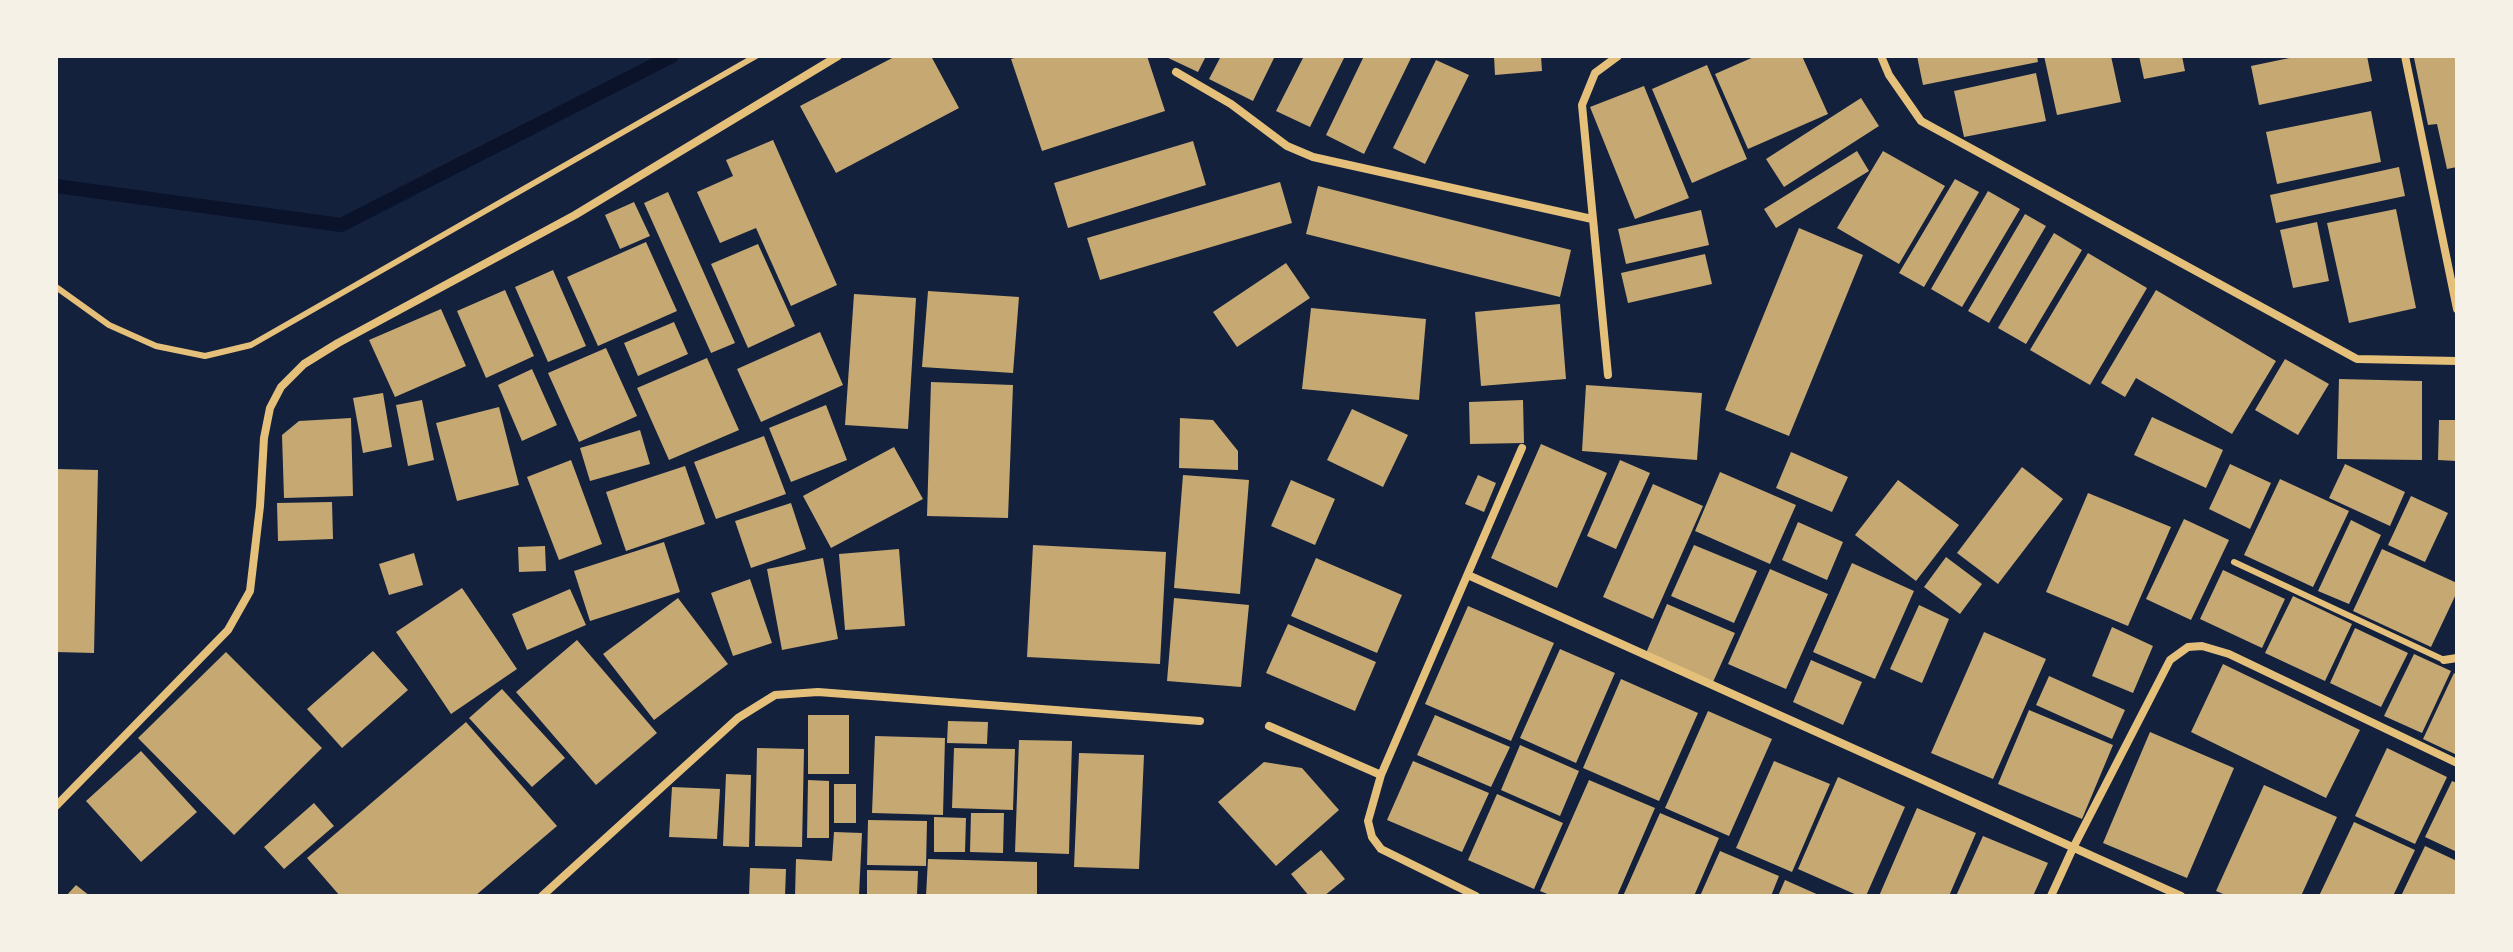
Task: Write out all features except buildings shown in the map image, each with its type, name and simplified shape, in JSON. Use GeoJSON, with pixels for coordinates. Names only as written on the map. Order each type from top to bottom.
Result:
{"type":"FeatureCollection","features":[{"type":"Feature","properties":{"kind":"street"},"geometry":{"type":"LineString","coordinates":[[56,806],[228,630],[250,591],[264,438],[270,408],[281,387],[304,364],[575,215],[838,56]]}},
{"type":"Feature","properties":{"kind":"street"},"geometry":{"type":"LineString","coordinates":[[1608,375],[1582,105],[1595,73],[1618,56]]}},
{"type":"Feature","properties":{"kind":"street"},"geometry":{"type":"LineString","coordinates":[[1881,56],[1889,75],[1921,121],[2357,359],[2457,361]]}},
{"type":"Feature","properties":{"kind":"street"},"geometry":{"type":"LineString","coordinates":[[2405,56],[2457,309]]}},
{"type":"Feature","properties":{"kind":"street"},"geometry":{"type":"LineString","coordinates":[[1176,72],[1231,104],[1287,146],[1313,157],[1592,219]]}},
{"type":"Feature","properties":{"kind":"street"},"geometry":{"type":"LineString","coordinates":[[1476,896],[1381,849],[1372,837],[1368,821],[1381,775],[1522,448]]}},
{"type":"Feature","properties":{"kind":"street"},"geometry":{"type":"LineString","coordinates":[[1468,575],[2181,896]]}},
{"type":"Feature","properties":{"kind":"street"},"geometry":{"type":"LineString","coordinates":[[2051,896],[2170,660],[2188,647],[2202,646],[2229,654],[2457,763]]}},
{"type":"Feature","properties":{"kind":"street"},"geometry":{"type":"LineString","coordinates":[[2444,660],[2457,658]]}},
{"type":"Feature","properties":{"kind":"street"},"geometry":{"type":"LineString","coordinates":[[542,896],[738,718],[775,695],[818,692],[1200,721]]}},
{"type":"Feature","properties":{"kind":"street"},"geometry":{"type":"LineString","coordinates":[[1269,726],[1381,775]]}},
{"type":"Feature","properties":{"kind":"lane"},"geometry":{"type":"LineString","coordinates":[[56,287],[109,325],[156,346],[205,356],[251,345],[756,56]]}},
{"type":"Feature","properties":{"kind":"lane"},"geometry":{"type":"LineString","coordinates":[[2234,562],[2444,660]]}},
{"type":"Feature","properties":{"kind":"waterway"},"geometry":{"type":"LineString","coordinates":[[56,186],[341,225],[672,56]]}}]}
